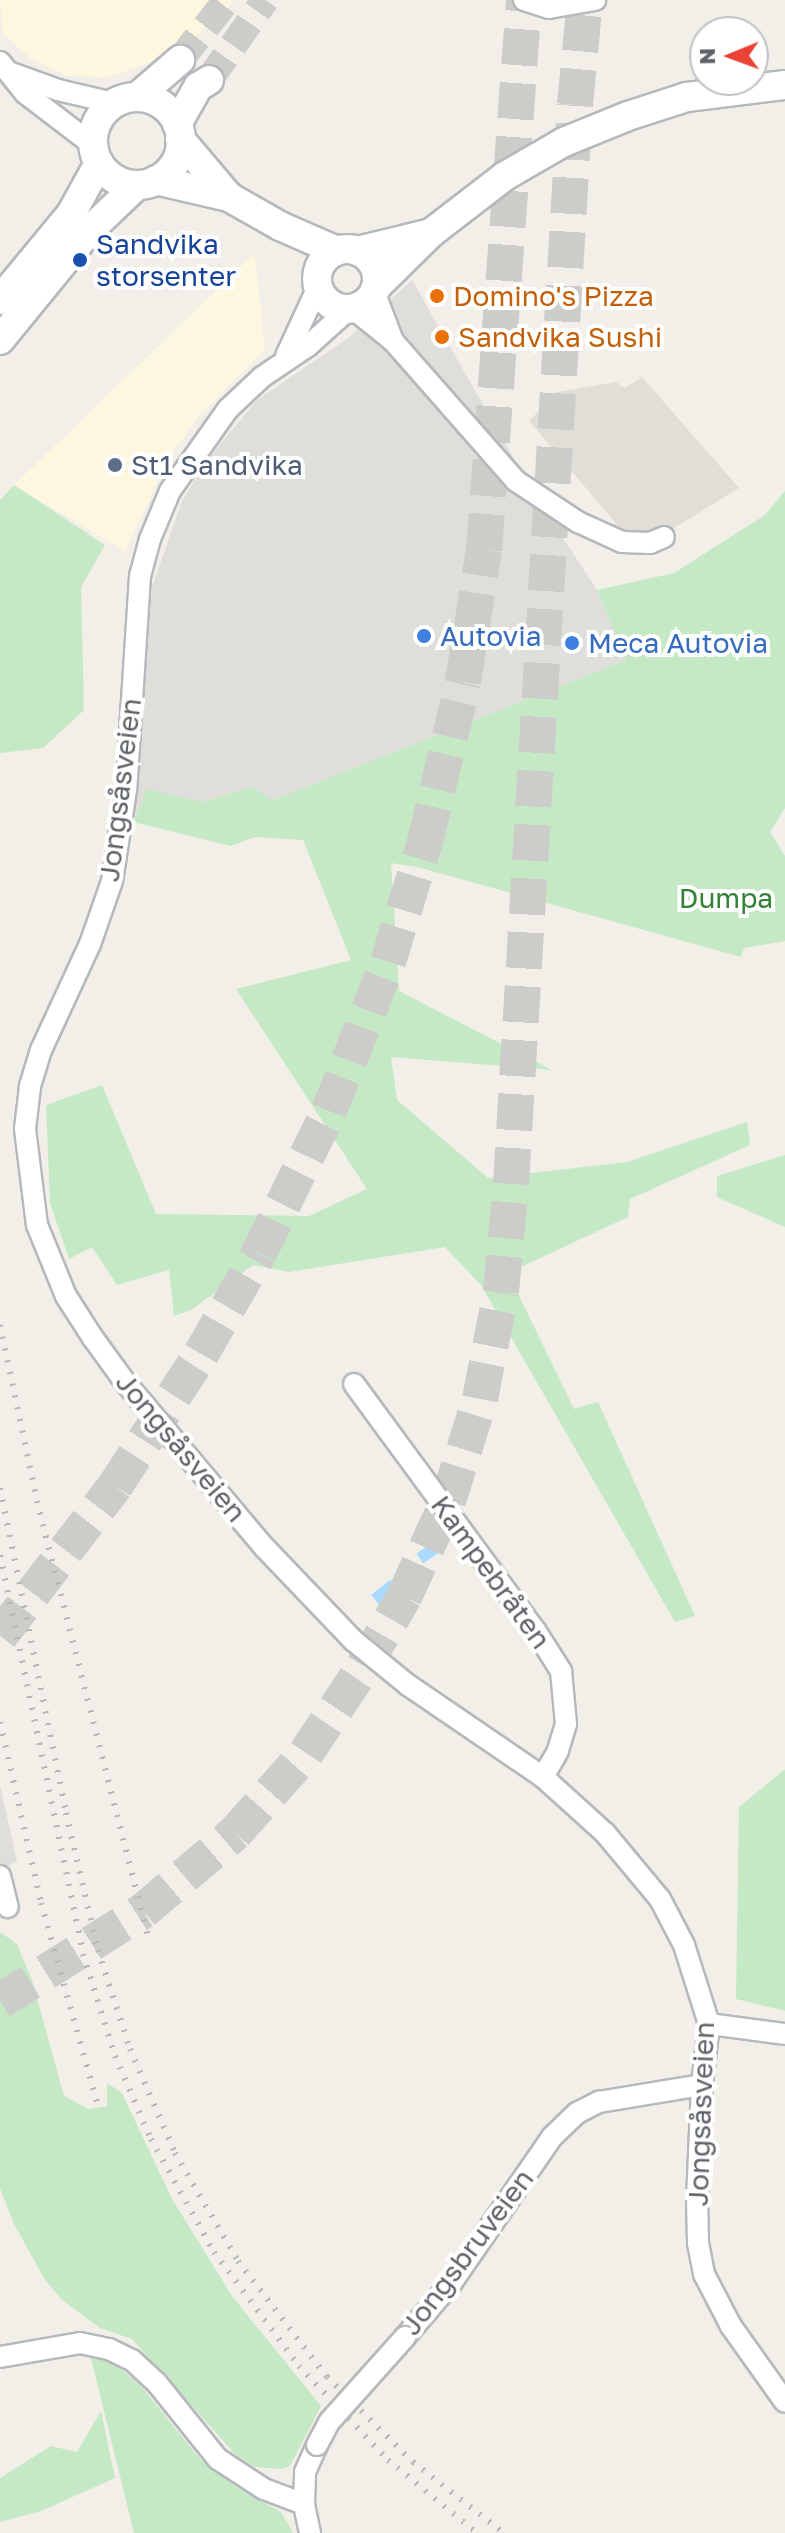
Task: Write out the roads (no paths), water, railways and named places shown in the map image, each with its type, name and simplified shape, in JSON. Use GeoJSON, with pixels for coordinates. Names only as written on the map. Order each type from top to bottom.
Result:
{"type":"FeatureCollection","features":[{"type":"Feature","properties":{"kind":"street"},"geometry":{"type":"LineString","coordinates":[[524,0],[549,8],[595,0]]}},
{"type":"Feature","properties":{"kind":"street"},"geometry":{"type":"LineString","coordinates":[[0,300],[71,214],[96,154],[97,121],[180,60]]}},
{"type":"Feature","properties":{"kind":"street"},"geometry":{"type":"LineString","coordinates":[[6,67],[58,90],[161,104],[229,197]]}},
{"type":"Feature","properties":{"kind":"street"},"geometry":{"type":"LineString","coordinates":[[6,67],[25,93],[96,154],[109,175],[229,197],[280,226],[347,251],[373,265],[375,289],[393,341]]}},
{"type":"Feature","properties":{"kind":"street"},"geometry":{"type":"LineString","coordinates":[[0,340],[89,231],[174,163],[179,131],[198,87],[209,80]]}},
{"type":"Feature","properties":{"kind":"street"},"geometry":{"type":"LineString","coordinates":[[350,309],[366,302],[431,233],[514,170],[576,136],[687,97],[783,80]]}},
{"type":"Feature","properties":{"kind":"street"},"geometry":{"type":"LineString","coordinates":[[280,226],[290,247],[333,306],[350,309],[393,341],[516,481],[578,522],[622,542],[650,543],[664,537]]}},
{"type":"Feature","properties":{"kind":"street"},"geometry":{"type":"LineString","coordinates":[[318,284],[322,263],[347,251],[431,233]]}},
{"type":"Feature","properties":{"kind":"street","name":"Jongsåsveien"},"geometry":{"type":"LineString","coordinates":[[285,359],[318,284]]}},
{"type":"Feature","properties":{"kind":"street","name":"Jongsåsveien"},"geometry":{"type":"LineString","coordinates":[[350,309],[308,346],[285,359],[242,394],[190,459],[170,491],[150,539],[140,576],[130,745],[118,851],[101,915],[41,1050],[30,1087],[25,1129],[31,1194],[47,1256],[93,1338],[125,1382],[265,1548],[365,1650],[408,1685],[543,1777],[605,1833],[660,1899],[684,1945],[709,2024],[702,2085],[698,2243],[704,2274],[731,2326],[785,2402]]}},
{"type":"Feature","properties":{"kind":"street","name":"Kampebråten"},"geometry":{"type":"LineString","coordinates":[[354,1384],[535,1630],[561,1671],[566,1724],[558,1751],[543,1777]]}},
{"type":"Feature","properties":{"kind":"street"},"geometry":{"type":"LineString","coordinates":[[0,1876],[8,1907]]}},
{"type":"Feature","properties":{"kind":"street"},"geometry":{"type":"LineString","coordinates":[[709,2024],[785,2034]]}},
{"type":"Feature","properties":{"kind":"street","name":"Jongsbruveien"},"geometry":{"type":"LineString","coordinates":[[310,2533],[304,2504],[305,2472],[330,2421],[452,2282],[552,2137],[577,2113],[599,2102],[702,2085]]}},
{"type":"Feature","properties":{"kind":"street"},"geometry":{"type":"LineString","coordinates":[[0,2357],[80,2343],[109,2349],[132,2360],[156,2382],[218,2459],[264,2489],[304,2504]]}},
{"type":"Feature","properties":{"kind":"water"},"geometry":{"type":"Polygon","coordinates":[[[436,1540],[443,1550],[423,1564],[416,1554],[436,1540]]]}},
{"type":"Feature","properties":{"kind":"water"},"geometry":{"type":"Polygon","coordinates":[[[390,1580],[398,1590],[380,1605],[371,1595],[390,1580]]]}},
{"type":"Feature","properties":{"kind":"tunnel"},"geometry":{"type":"LineString","coordinates":[[180,60],[227,0]]}},
{"type":"Feature","properties":{"kind":"tunnel"},"geometry":{"type":"LineString","coordinates":[[209,80],[265,0]]}},
{"type":"Feature","properties":{"kind":"tunnel"},"geometry":{"type":"LineString","coordinates":[[0,1636],[115,1486],[201,1354],[259,1253],[329,1111],[388,962],[425,842],[463,682],[484,550],[524,0]]}},
{"type":"Feature","properties":{"kind":"tunnel"},"geometry":{"type":"LineString","coordinates":[[0,2001],[143,1911],[235,1833],[306,1753],[364,1666],[404,1597],[448,1501],[480,1399],[501,1292],[511,1184],[575,105],[585,0]]}},
{"type":"Feature","properties":{"kind":"railway"},"geometry":{"type":"LineString","coordinates":[[0,1325],[37,1501],[149,1939]]}},
{"type":"Feature","properties":{"kind":"railway"},"geometry":{"type":"LineString","coordinates":[[0,1488],[66,1813],[98,1950],[130,2049],[175,2153],[238,2261],[327,2377],[413,2462],[504,2533]]}},
{"type":"Feature","properties":{"kind":"railway"},"geometry":{"type":"LineString","coordinates":[[0,1555],[83,1954],[115,2056],[151,2139],[214,2252],[299,2366],[388,2460],[477,2533]]}},
{"type":"Feature","properties":{"kind":"railway"},"geometry":{"type":"LineString","coordinates":[[0,1722],[41,1903],[98,2106]]}},
{"type":"Feature","properties":{"kind":"place","name":"Sandvika storsenter"},"geometry":{"type":"Point","coordinates":[80,260]}},
{"type":"Feature","properties":{"kind":"place","name":"Domino's Pizza"},"geometry":{"type":"Point","coordinates":[437,296]}},
{"type":"Feature","properties":{"kind":"place","name":"Sandvika Sushi"},"geometry":{"type":"Point","coordinates":[442,337]}},
{"type":"Feature","properties":{"kind":"place","name":"St1 Sandvika"},"geometry":{"type":"Point","coordinates":[115,465]}},
{"type":"Feature","properties":{"kind":"place","name":"Autovia"},"geometry":{"type":"Point","coordinates":[424,636]}},
{"type":"Feature","properties":{"kind":"place","name":"Meca Autovia"},"geometry":{"type":"Point","coordinates":[572,643]}},
{"type":"Feature","properties":{"kind":"park label","name":"Dumpa"},"geometry":{"type":"Point","coordinates":[726,898]}}]}
